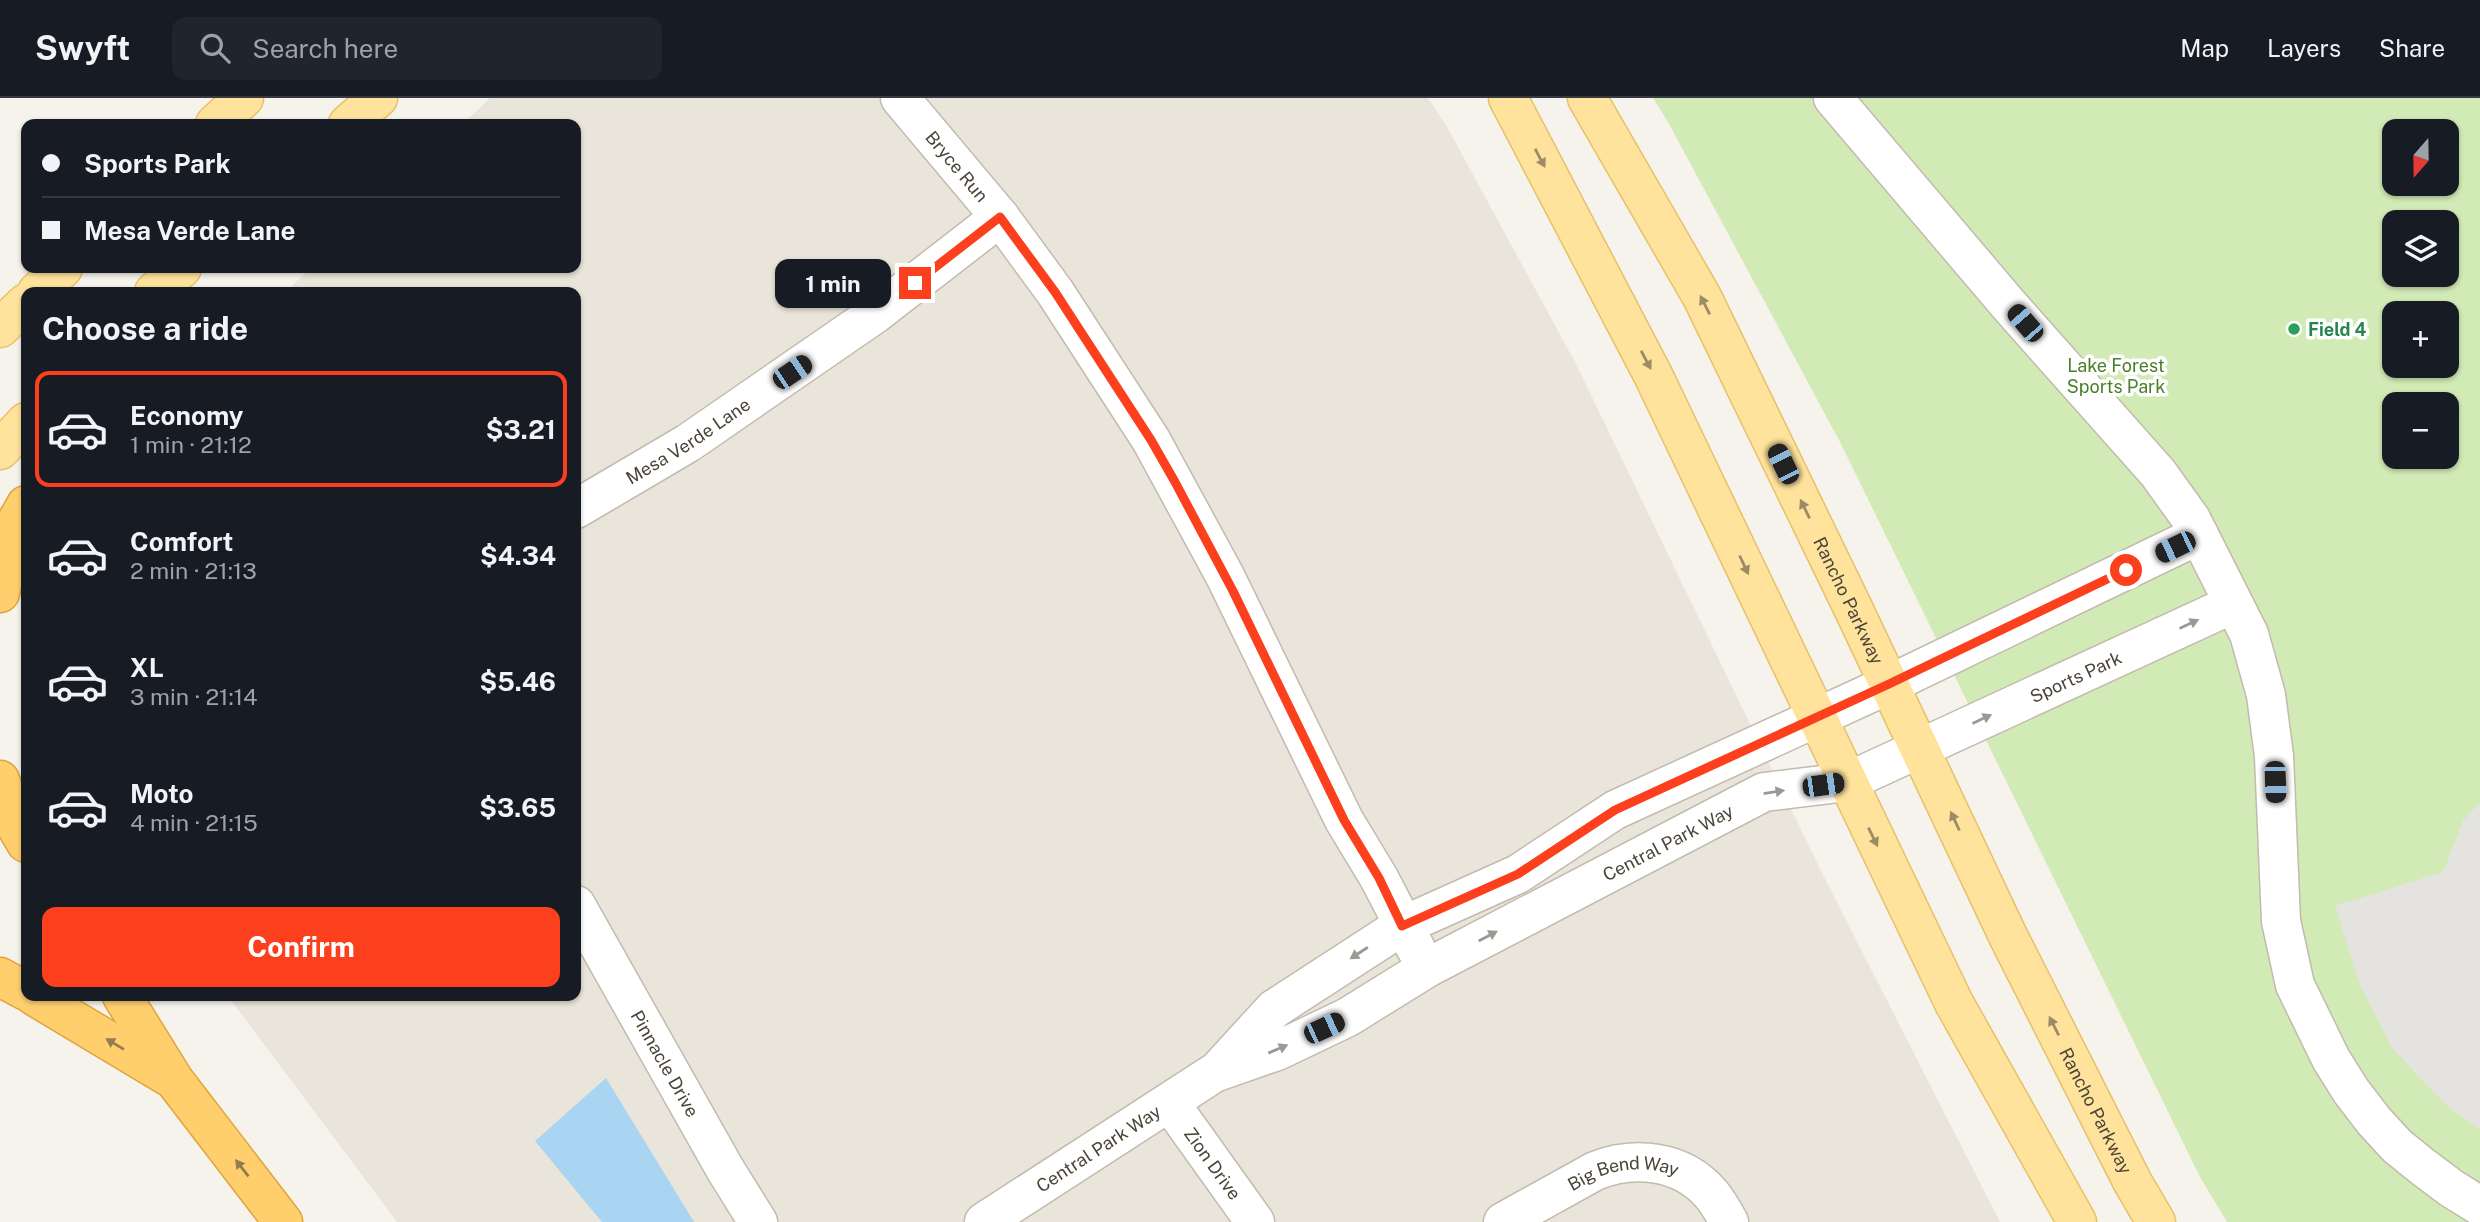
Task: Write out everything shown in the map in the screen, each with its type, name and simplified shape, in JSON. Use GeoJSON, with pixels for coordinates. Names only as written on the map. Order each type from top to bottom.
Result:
{"type":"FeatureCollection","features":[{"type":"Feature","properties":{"kind":"highway"},"geometry":{"type":"LineString","coordinates":[[0,593],[21,514]]}},
{"type":"Feature","properties":{"kind":"highway"},"geometry":{"type":"LineString","coordinates":[[0,780],[21,834]]}},
{"type":"Feature","properties":{"kind":"highway"},"geometry":{"type":"LineString","coordinates":[[0,977],[21,988]]}},
{"type":"Feature","properties":{"kind":"highway"},"geometry":{"type":"LineString","coordinates":[[42,1001],[174,1080]]}},
{"type":"Feature","properties":{"kind":"highway"},"geometry":{"type":"LineString","coordinates":[[124,1001],[174,1080],[283,1222]]}},
{"type":"Feature","properties":{"kind":"main road"},"geometry":{"type":"LineString","coordinates":[[221,119],[244,98]]}},
{"type":"Feature","properties":{"kind":"main road"},"geometry":{"type":"LineString","coordinates":[[354,119],[378,98]]}},
{"type":"Feature","properties":{"kind":"main road"},"geometry":{"type":"LineString","coordinates":[[1508,98],[1653,375],[1954,1003],[2077,1222]]}},
{"type":"Feature","properties":{"kind":"main road","name":"Rancho Parkway"},"geometry":{"type":"LineString","coordinates":[[1587,98],[1702,297],[1920,747],[2008,936],[2132,1181],[2156,1222]]}},
{"type":"Feature","properties":{"kind":"main road"},"geometry":{"type":"LineString","coordinates":[[42,287],[58,273]]}},
{"type":"Feature","properties":{"kind":"main road"},"geometry":{"type":"LineString","coordinates":[[160,287],[176,273]]}},
{"type":"Feature","properties":{"kind":"main road"},"geometry":{"type":"LineString","coordinates":[[0,328],[21,308]]}},
{"type":"Feature","properties":{"kind":"main road"},"geometry":{"type":"LineString","coordinates":[[0,450],[21,427]]}},
{"type":"Feature","properties":{"kind":"street","name":"Bryce Run"},"geometry":{"type":"LineString","coordinates":[[900,98],[1000,217],[1055,292],[1151,440],[1233,591],[1344,820],[1379,878],[1402,926]]}},
{"type":"Feature","properties":{"kind":"street"},"geometry":{"type":"LineString","coordinates":[[1833,98],[2008,304],[2158,473],[2191,519],[2249,634],[2266,695],[2274,755],[2281,921],[2295,985],[2331,1059],[2374,1121],[2397,1146],[2423,1167],[2480,1206]]}},
{"type":"Feature","properties":{"kind":"street","name":"Mesa Verde Lane"},"geometry":{"type":"LineString","coordinates":[[581,506],[688,443],[776,383],[875,314],[1000,217]]}},
{"type":"Feature","properties":{"kind":"street"},"geometry":{"type":"LineString","coordinates":[[1889,684],[2199,535]]}},
{"type":"Feature","properties":{"kind":"street","name":"Sports Park"},"geometry":{"type":"LineString","coordinates":[[1920,747],[2233,604]]}},
{"type":"Feature","properties":{"kind":"street","name":"Central Park Way"},"geometry":{"type":"LineString","coordinates":[[984,1222],[1214,1073],[1274,1009],[1402,926],[1518,874],[1615,810],[1889,684]]}},
{"type":"Feature","properties":{"kind":"street","name":"Central Park Way"},"geometry":{"type":"LineString","coordinates":[[1214,1073],[1277,1051],[1348,1017],[1427,968],[1764,792],[1847,782],[1920,747]]}},
{"type":"Feature","properties":{"kind":"street","name":"Pinnacle Drive"},"geometry":{"type":"LineString","coordinates":[[581,914],[725,1169],[758,1222]]}},
{"type":"Feature","properties":{"kind":"street"},"geometry":{"type":"LineString","coordinates":[[1402,926],[1427,968]]}},
{"type":"Feature","properties":{"kind":"street","name":"Zion Drive"},"geometry":{"type":"LineString","coordinates":[[1170,1103],[1255,1222]]}},
{"type":"Feature","properties":{"kind":"street","name":"Big Bend Way"},"geometry":{"type":"LineString","coordinates":[[1503,1222],[1595,1171],[1609,1165],[1640,1161],[1666,1166],[1699,1182],[1712,1194],[1729,1222]]}},
{"type":"Feature","properties":{"kind":"shaded area"},"geometry":{"type":"Polygon","coordinates":[[[490,98],[1428,98],[1447,127],[1576,364],[1822,873],[2000,1222],[397,1222],[232,1001],[581,1001],[581,287],[290,287],[306,273],[581,273],[581,119],[468,119],[490,98]]]}},
{"type":"Feature","properties":{"kind":"shaded area"},"geometry":{"type":"Polygon","coordinates":[[[2480,802],[2480,1129],[2447,1106],[2392,1048],[2361,987],[2335,906],[2443,872],[2463,821],[2480,802]]]}},
{"type":"Feature","properties":{"kind":"green space","name":"Lake Forest Sports Park"},"geometry":{"type":"Polygon","coordinates":[[[1653,98],[2480,98],[2480,1222],[2227,1222],[2200,1177],[1840,442],[1653,98]]]}},
{"type":"Feature","properties":{"kind":"water"},"geometry":{"type":"Polygon","coordinates":[[[606,1078],[694,1222],[602,1222],[535,1141],[606,1078]]]}},
{"type":"Feature","properties":{"kind":"place","name":"Field 4"},"geometry":{"type":"Point","coordinates":[2294,329]}},
{"type":"Feature","properties":{"kind":"route"},"geometry":{"type":"LineString","coordinates":[[915,283],[1000,217],[1055,292],[1151,440],[1187,503],[1233,591],[1344,820],[1379,878],[1402,926],[1518,874],[1615,810],[1889,684],[2126,570]]}}]}
